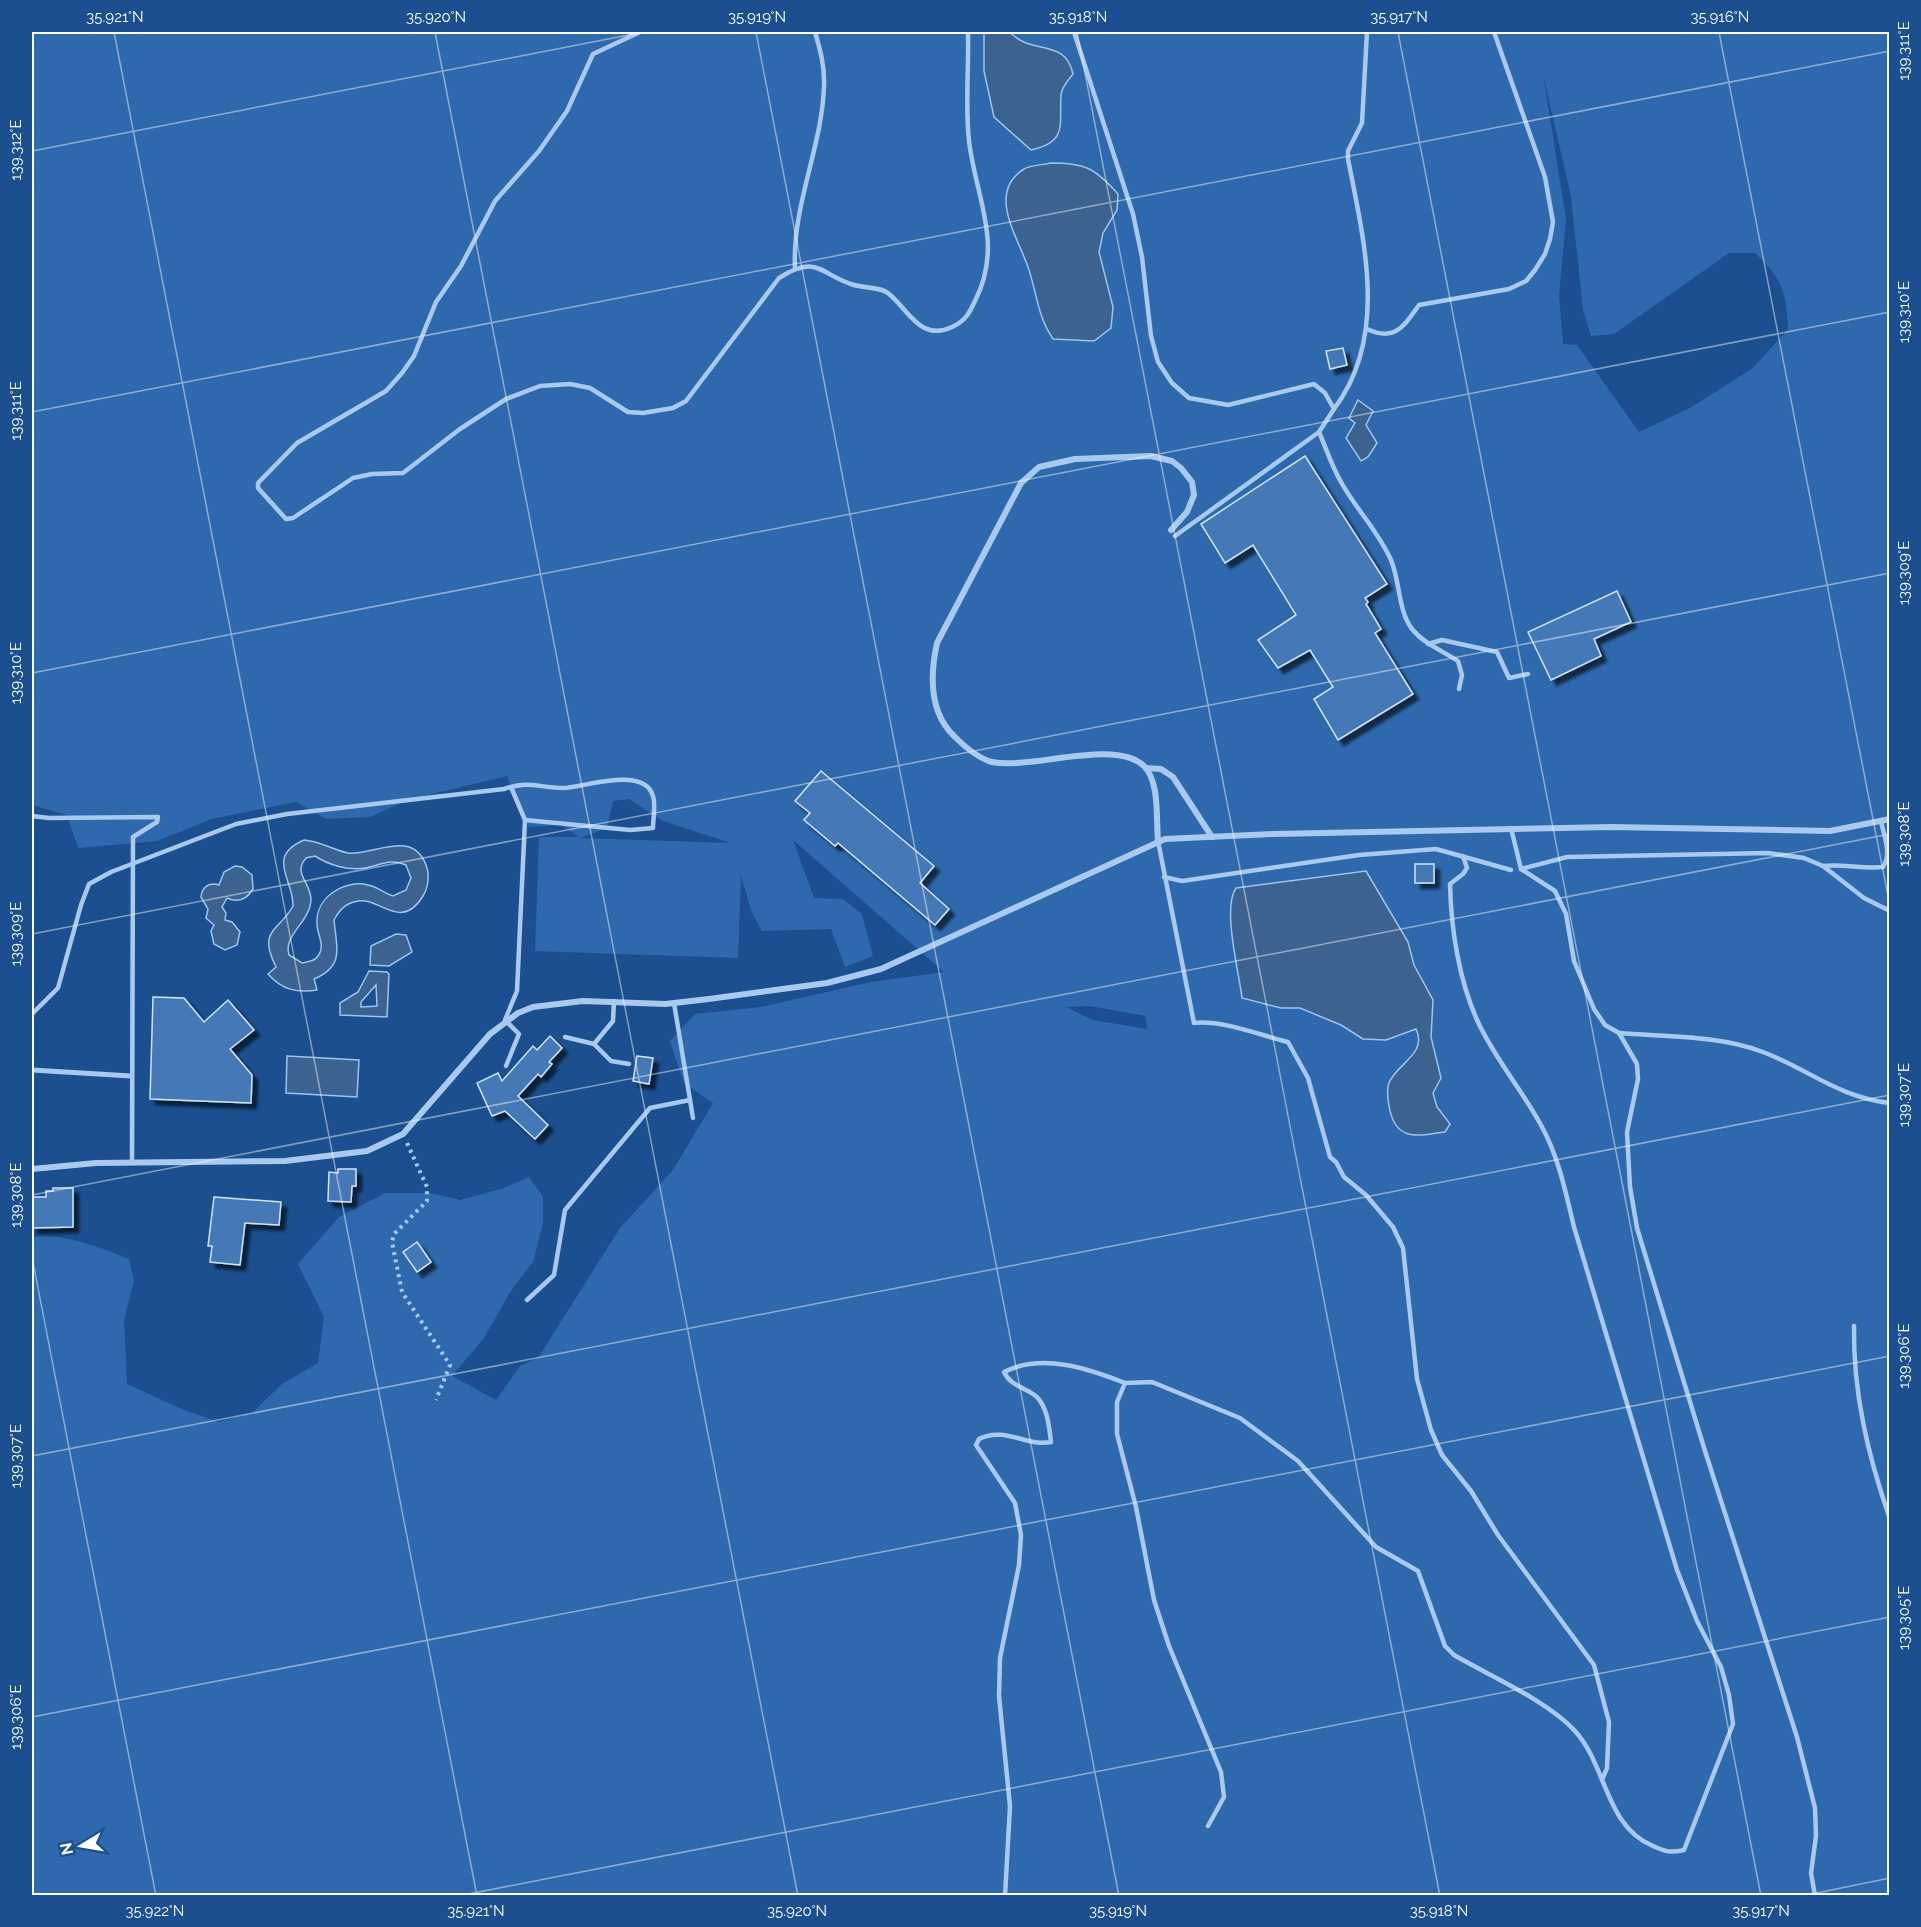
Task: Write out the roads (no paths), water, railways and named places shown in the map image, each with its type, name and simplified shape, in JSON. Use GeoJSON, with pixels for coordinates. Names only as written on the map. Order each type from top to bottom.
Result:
{"type":"FeatureCollection","features":[{"type":"Feature","properties":{"kind":"street"},"geometry":{"type":"LineString","coordinates":[[1158,841],[1154,787],[1146,768],[1133,758],[1108,755],[1009,763],[991,762],[969,751],[949,732],[937,710],[932,688],[932,664],[937,643],[1021,483],[1039,467],[1075,459],[1151,456],[1172,461],[1192,482],[1194,495],[1187,512],[1171,530]]}},
{"type":"Feature","properties":{"kind":"street"},"geometry":{"type":"LineString","coordinates":[[1146,768],[1161,769],[1173,777],[1212,837]]}},
{"type":"Feature","properties":{"kind":"street"},"geometry":{"type":"LineString","coordinates":[[32,1168],[132,1163],[285,1161],[348,1155],[383,1144],[403,1134],[505,1020],[532,1007],[583,1001],[674,1003],[827,983],[881,969],[1158,841],[1212,837],[1511,828],[1611,827],[1830,831],[1890,819]]}},
{"type":"Feature","properties":{"kind":"street"},"geometry":{"type":"LineString","coordinates":[[32,1070],[131,1076]]}},
{"type":"Feature","properties":{"kind":"lane"},"geometry":{"type":"LineString","coordinates":[[640,32],[593,54],[567,111],[539,151],[495,201],[466,258],[436,302],[414,356],[402,373],[386,391],[297,442],[258,483],[258,488],[286,519],[293,518],[353,478],[372,474],[403,473],[490,409],[506,399],[540,386],[570,384],[590,388],[628,412],[643,413],[673,408],[686,401],[779,278],[795,268],[810,266],[827,270],[848,283],[888,292],[914,323],[926,329],[949,329],[967,318],[987,272],[990,243],[969,141],[968,32]]}},
{"type":"Feature","properties":{"kind":"lane"},"geometry":{"type":"LineString","coordinates":[[795,268],[794,241],[799,208],[820,117],[824,85],[822,55],[815,32]]}},
{"type":"Feature","properties":{"kind":"lane"},"geometry":{"type":"LineString","coordinates":[[1074,32],[1133,214],[1142,257],[1151,336],[1158,362],[1172,383],[1189,398],[1228,405],[1314,384],[1325,393],[1334,409]]}},
{"type":"Feature","properties":{"kind":"lane"},"geometry":{"type":"LineString","coordinates":[[1175,536],[1319,432],[1342,398],[1362,355],[1367,329],[1364,241],[1348,151],[1362,123],[1367,32]]}},
{"type":"Feature","properties":{"kind":"lane"},"geometry":{"type":"LineString","coordinates":[[1367,329],[1381,336],[1390,335],[1402,326],[1419,305],[1509,289],[1526,280],[1545,254],[1553,222],[1549,195],[1494,32]]}},
{"type":"Feature","properties":{"kind":"lane"},"geometry":{"type":"LineString","coordinates":[[1319,432],[1341,482],[1376,531],[1391,560],[1399,581],[1406,618],[1413,630],[1428,644],[1458,661],[1462,675],[1459,689]]}},
{"type":"Feature","properties":{"kind":"lane"},"geometry":{"type":"LineString","coordinates":[[1428,644],[1442,640],[1497,652],[1509,678],[1527,674]]}},
{"type":"Feature","properties":{"kind":"lane"},"geometry":{"type":"LineString","coordinates":[[32,1014],[58,988],[89,884],[132,864],[236,824],[287,814],[511,787],[521,783],[562,788],[615,780],[637,782],[653,795],[653,828],[630,830],[525,820]]}},
{"type":"Feature","properties":{"kind":"lane"},"geometry":{"type":"LineString","coordinates":[[506,1066],[519,1034],[505,1020],[517,991],[525,820],[511,787]]}},
{"type":"Feature","properties":{"kind":"lane"},"geometry":{"type":"LineString","coordinates":[[32,816],[49,819],[158,818],[157,822],[134,837],[132,864],[132,1163]]}},
{"type":"Feature","properties":{"kind":"lane"},"geometry":{"type":"LineString","coordinates":[[1823,866],[1849,864],[1868,868],[1882,867],[1886,862],[1888,850],[1881,821]]}},
{"type":"Feature","properties":{"kind":"lane"},"geometry":{"type":"LineString","coordinates":[[1511,828],[1521,869],[1555,891],[1566,914],[1574,961],[1594,1009],[1605,1025],[1619,1033],[1726,1041],[1802,1068],[1833,1088],[1863,1100],[1890,1103]]}},
{"type":"Feature","properties":{"kind":"lane"},"geometry":{"type":"LineString","coordinates":[[1158,841],[1194,1023],[1224,1024],[1288,1042],[1308,1078],[1330,1157],[1336,1162],[1344,1177],[1366,1195],[1393,1227],[1403,1248],[1418,1380],[1431,1430],[1442,1455],[1471,1491],[1498,1534],[1594,1665],[1609,1722],[1607,1768],[1602,1780]]}},
{"type":"Feature","properties":{"kind":"lane"},"geometry":{"type":"LineString","coordinates":[[1164,877],[1182,881],[1266,867],[1436,849],[1511,870]]}},
{"type":"Feature","properties":{"kind":"lane"},"geometry":{"type":"LineString","coordinates":[[1521,869],[1567,857],[1768,853],[1804,858],[1823,866],[1864,898],[1890,911]]}},
{"type":"Feature","properties":{"kind":"lane"},"geometry":{"type":"LineString","coordinates":[[1005,1896],[1010,1806],[999,1696],[1000,1658],[1019,1565],[1021,1535],[1015,1503],[976,1445],[979,1438],[997,1434],[1012,1435],[1043,1443],[1051,1442],[1047,1416],[1037,1397],[1006,1378],[1004,1372],[1012,1368],[1064,1364],[1125,1383],[1152,1382],[1240,1418],[1298,1461],[1377,1547],[1418,1571],[1445,1646],[1454,1655],[1555,1713],[1576,1732],[1597,1765],[1624,1825],[1646,1843],[1670,1853],[1684,1850],[1733,1724],[1729,1695],[1720,1667],[1697,1621],[1677,1570],[1574,1227],[1561,1176],[1544,1129],[1478,1023],[1467,992],[1452,919],[1449,884],[1463,874],[1467,868],[1463,856]]}},
{"type":"Feature","properties":{"kind":"lane"},"geometry":{"type":"LineString","coordinates":[[594,1044],[613,1022],[614,1001]]}},
{"type":"Feature","properties":{"kind":"lane"},"geometry":{"type":"LineString","coordinates":[[674,1003],[693,1118]]}},
{"type":"Feature","properties":{"kind":"lane"},"geometry":{"type":"LineString","coordinates":[[1619,1033],[1637,1064],[1638,1079],[1626,1132],[1630,1187],[1637,1228],[1705,1451],[1797,1737],[1815,1808],[1816,1836],[1811,1874],[1815,1896]]}},
{"type":"Feature","properties":{"kind":"lane"},"geometry":{"type":"LineString","coordinates":[[566,1038],[594,1044],[611,1061],[629,1064]]}},
{"type":"Feature","properties":{"kind":"lane"},"geometry":{"type":"LineString","coordinates":[[527,1300],[554,1275],[565,1210],[650,1108],[690,1100]]}},
{"type":"Feature","properties":{"kind":"lane"},"geometry":{"type":"LineString","coordinates":[[1854,1326],[1853,1358],[1860,1411],[1872,1467],[1890,1519]]}},
{"type":"Feature","properties":{"kind":"lane"},"geometry":{"type":"LineString","coordinates":[[1125,1383],[1117,1402],[1117,1434],[1136,1507],[1154,1600],[1168,1646],[1221,1772],[1224,1797],[1208,1826]]}}]}
